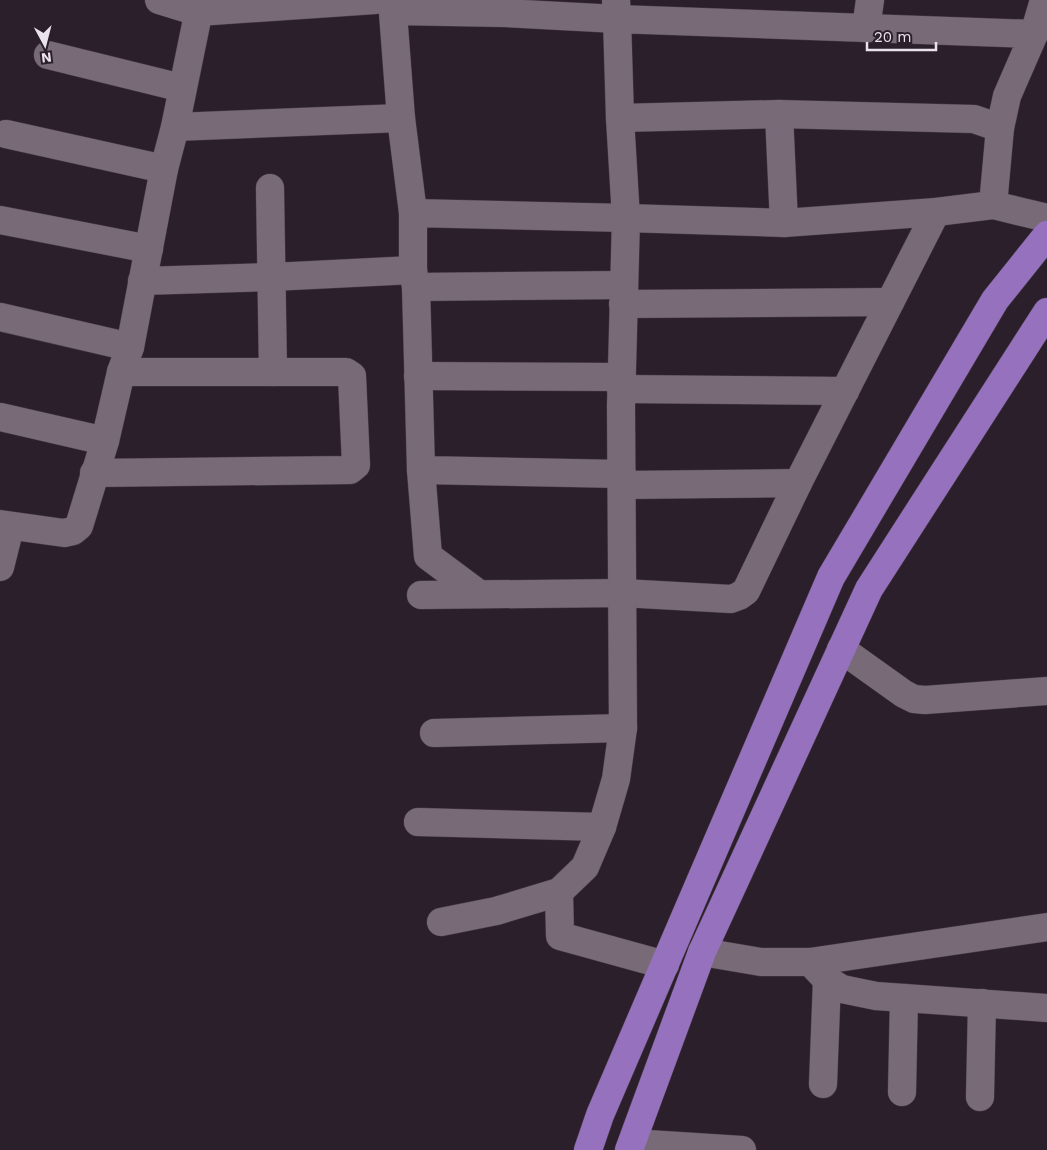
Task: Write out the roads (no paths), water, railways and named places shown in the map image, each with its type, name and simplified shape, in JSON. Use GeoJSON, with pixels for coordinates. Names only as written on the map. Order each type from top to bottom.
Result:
{"type":"FeatureCollection","features":[{"type":"Feature","properties":{"kind":"main road"},"geometry":{"type":"LineString","coordinates":[[588,1150],[600,1115],[831,577],[995,300],[1047,235]]}},
{"type":"Feature","properties":{"kind":"main road"},"geometry":{"type":"LineString","coordinates":[[631,1146],[702,952],[869,589],[1047,312]]}},
{"type":"Feature","properties":{"kind":"street"},"geometry":{"type":"LineString","coordinates":[[159,0],[199,6],[387,4],[504,13],[616,10],[866,28],[1034,34]]}},
{"type":"Feature","properties":{"kind":"street"},"geometry":{"type":"LineString","coordinates":[[866,28],[870,0]]}},
{"type":"Feature","properties":{"kind":"street"},"geometry":{"type":"LineString","coordinates":[[993,205],[1000,128],[1007,96],[1034,34],[1044,0]]}},
{"type":"Feature","properties":{"kind":"street"},"geometry":{"type":"LineString","coordinates":[[387,4],[413,213],[421,470],[428,556],[479,594]]}},
{"type":"Feature","properties":{"kind":"street"},"geometry":{"type":"LineString","coordinates":[[0,567],[5,525],[64,533],[73,531],[79,526],[105,441],[126,359],[199,6]]}},
{"type":"Feature","properties":{"kind":"street"},"geometry":{"type":"LineString","coordinates":[[440,922],[496,911],[559,892],[585,867],[602,827],[616,779],[623,728],[621,383],[626,218],[616,10]]}},
{"type":"Feature","properties":{"kind":"street"},"geometry":{"type":"LineString","coordinates":[[48,55],[182,88]]}},
{"type":"Feature","properties":{"kind":"street"},"geometry":{"type":"LineString","coordinates":[[620,118],[779,114],[974,119],[1000,128]]}},
{"type":"Feature","properties":{"kind":"street"},"geometry":{"type":"LineString","coordinates":[[779,114],[784,222]]}},
{"type":"Feature","properties":{"kind":"street"},"geometry":{"type":"LineString","coordinates":[[175,127],[401,118]]}},
{"type":"Feature","properties":{"kind":"street"},"geometry":{"type":"LineString","coordinates":[[6,134],[164,169]]}},
{"type":"Feature","properties":{"kind":"street"},"geometry":{"type":"LineString","coordinates":[[270,188],[273,372]]}},
{"type":"Feature","properties":{"kind":"street"},"geometry":{"type":"LineString","coordinates":[[413,213],[784,222],[936,212],[993,205],[1047,218]]}},
{"type":"Feature","properties":{"kind":"street"},"geometry":{"type":"LineString","coordinates":[[421,595],[622,593],[731,599],[739,596],[746,590],[798,483],[936,212]]}},
{"type":"Feature","properties":{"kind":"street"},"geometry":{"type":"LineString","coordinates":[[0,220],[149,249]]}},
{"type":"Feature","properties":{"kind":"street"},"geometry":{"type":"LineString","coordinates":[[142,281],[272,277],[414,279],[623,294],[890,302]]}},
{"type":"Feature","properties":{"kind":"street"},"geometry":{"type":"LineString","coordinates":[[0,318],[126,359],[273,372],[346,372],[352,376],[356,465],[350,470],[94,473]]}},
{"type":"Feature","properties":{"kind":"street"},"geometry":{"type":"LineString","coordinates":[[418,376],[845,391]]}},
{"type":"Feature","properties":{"kind":"street"},"geometry":{"type":"LineString","coordinates":[[0,417],[105,441]]}},
{"type":"Feature","properties":{"kind":"street"},"geometry":{"type":"LineString","coordinates":[[421,470],[622,480],[798,483]]}},
{"type":"Feature","properties":{"kind":"street"},"geometry":{"type":"LineString","coordinates":[[842,649],[904,694],[914,699],[925,700],[1047,691]]}},
{"type":"Feature","properties":{"kind":"street"},"geometry":{"type":"LineString","coordinates":[[434,733],[623,728]]}},
{"type":"Feature","properties":{"kind":"street"},"geometry":{"type":"LineString","coordinates":[[418,822],[602,827]]}},
{"type":"Feature","properties":{"kind":"street"},"geometry":{"type":"LineString","coordinates":[[559,892],[560,936],[665,965]]}},
{"type":"Feature","properties":{"kind":"street"},"geometry":{"type":"LineString","coordinates":[[702,952],[818,971],[1047,926]]}},
{"type":"Feature","properties":{"kind":"street"},"geometry":{"type":"LineString","coordinates":[[818,971],[842,989],[876,996],[1047,1008]]}},
{"type":"Feature","properties":{"kind":"street"},"geometry":{"type":"LineString","coordinates":[[818,971],[823,1084]]}},
{"type":"Feature","properties":{"kind":"street"},"geometry":{"type":"LineString","coordinates":[[902,1092],[904,998]]}},
{"type":"Feature","properties":{"kind":"street"},"geometry":{"type":"LineString","coordinates":[[980,1097],[982,1003]]}},
{"type":"Feature","properties":{"kind":"street"},"geometry":{"type":"LineString","coordinates":[[631,1146],[742,1150]]}}]}
